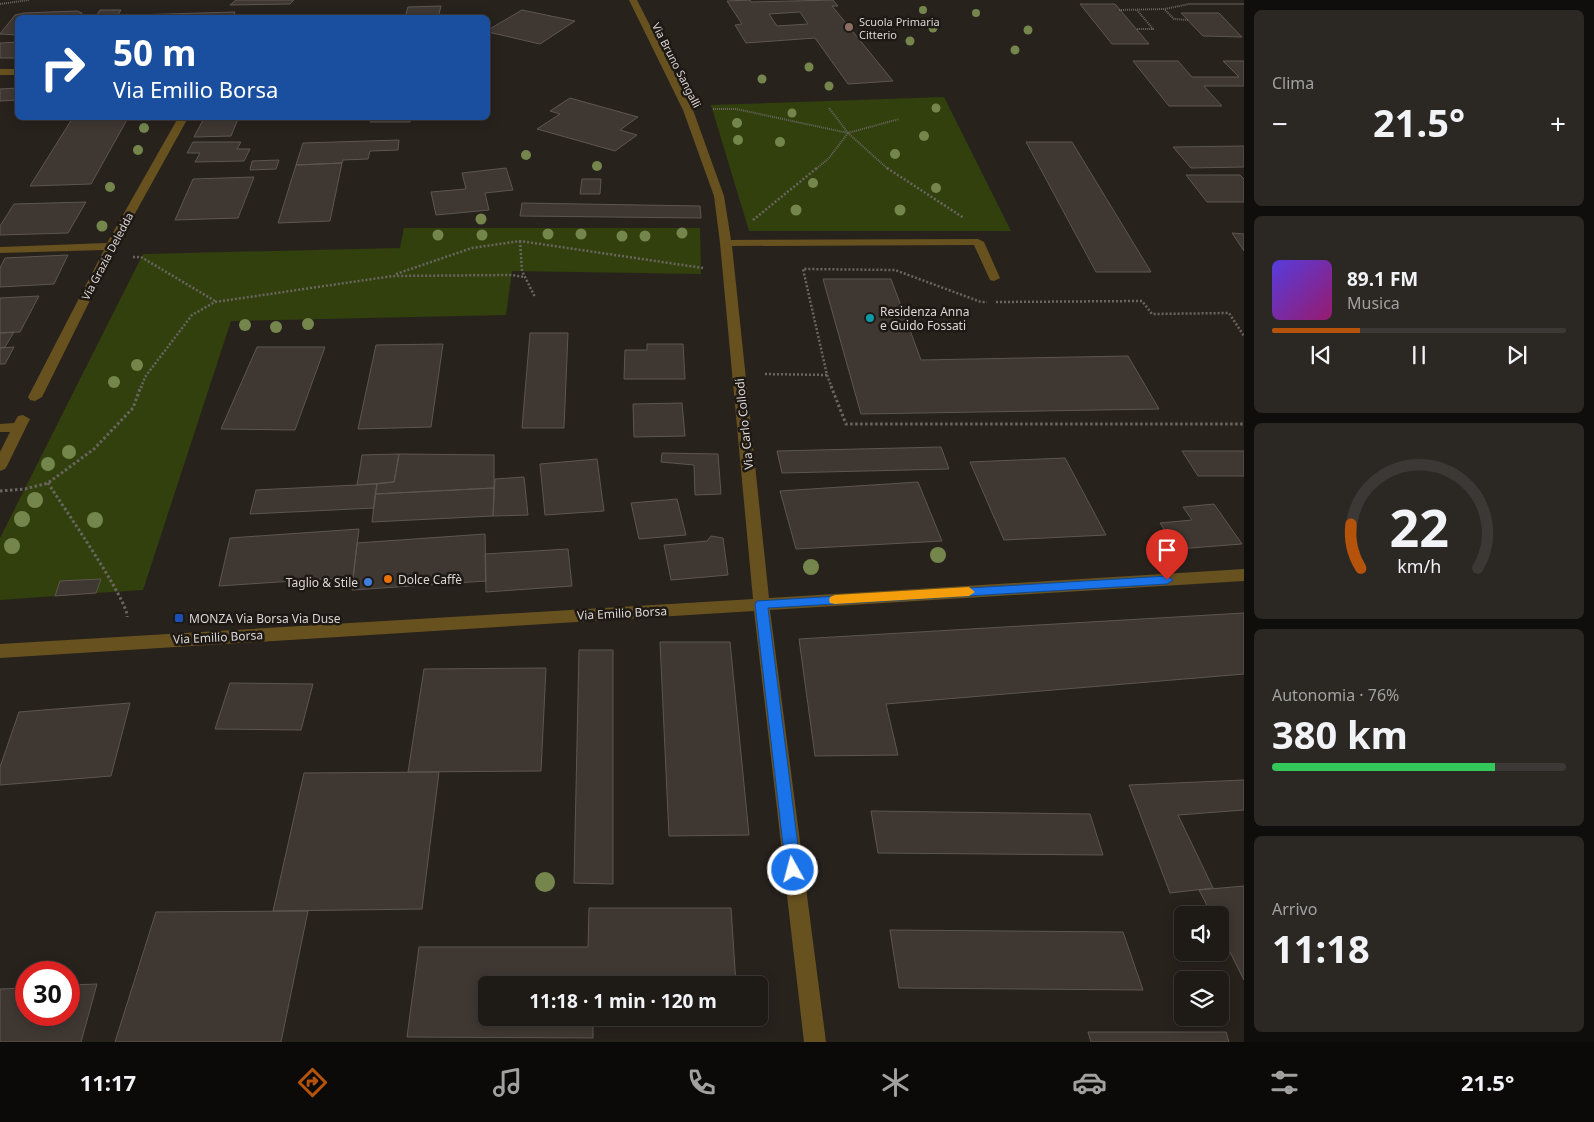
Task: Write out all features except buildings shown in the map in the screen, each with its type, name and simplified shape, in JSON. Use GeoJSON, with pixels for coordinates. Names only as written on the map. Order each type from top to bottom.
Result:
{"type":"FeatureCollection","features":[{"type":"Feature","properties":{"kind":"street","name":"Via Bruno Sangalli"},"geometry":{"type":"LineString","coordinates":[[633,0],[688,110],[719,196]]}},
{"type":"Feature","properties":{"kind":"street"},"geometry":{"type":"LineString","coordinates":[[0,72],[15,72]]}},
{"type":"Feature","properties":{"kind":"street","name":"Via Grazia Deledda"},"geometry":{"type":"LineString","coordinates":[[35,397],[108,252],[183,120]]}},
{"type":"Feature","properties":{"kind":"street","name":"Via Carlo Collodi"},"geometry":{"type":"LineString","coordinates":[[719,196],[726,244],[761,604],[815,1042]]}},
{"type":"Feature","properties":{"kind":"street"},"geometry":{"type":"LineString","coordinates":[[726,244],[978,242],[994,278]]}},
{"type":"Feature","properties":{"kind":"street"},"geometry":{"type":"LineString","coordinates":[[0,250],[108,252]]}},
{"type":"Feature","properties":{"kind":"street"},"geometry":{"type":"LineString","coordinates":[[0,428],[21,423],[0,466]]}},
{"type":"Feature","properties":{"kind":"street","name":"Via Emilio Borsa"},"geometry":{"type":"LineString","coordinates":[[0,651],[1244,576]]}},
{"type":"Feature","properties":{"kind":"path"},"geometry":{"type":"LineString","coordinates":[[0,4],[29,0]]}},
{"type":"Feature","properties":{"kind":"path"},"geometry":{"type":"LineString","coordinates":[[1120,10],[1165,9],[1189,4],[1244,4]]}},
{"type":"Feature","properties":{"kind":"path"},"geometry":{"type":"LineString","coordinates":[[1165,9],[1174,20],[1188,20]]}},
{"type":"Feature","properties":{"kind":"path"},"geometry":{"type":"LineString","coordinates":[[1136,29],[1153,29],[1137,10]]}},
{"type":"Feature","properties":{"kind":"path"},"geometry":{"type":"LineString","coordinates":[[829,108],[848,133],[893,173],[964,219],[978,242]]}},
{"type":"Feature","properties":{"kind":"path"},"geometry":{"type":"LineString","coordinates":[[688,110],[736,109],[848,133],[899,119]]}},
{"type":"Feature","properties":{"kind":"path"},"geometry":{"type":"LineString","coordinates":[[748,243],[744,227],[829,158],[848,133]]}},
{"type":"Feature","properties":{"kind":"path"},"geometry":{"type":"LineString","coordinates":[[393,276],[478,246],[504,242],[520,242],[728,272]]}},
{"type":"Feature","properties":{"kind":"path"},"geometry":{"type":"LineString","coordinates":[[520,242],[522,271],[536,298]]}},
{"type":"Feature","properties":{"kind":"path"},"geometry":{"type":"LineString","coordinates":[[108,252],[141,257],[215,302]]}},
{"type":"Feature","properties":{"kind":"path"},"geometry":{"type":"LineString","coordinates":[[0,491],[25,490],[48,483],[94,449],[133,408],[145,377],[192,315],[215,302],[393,276],[511,275],[525,277]]}},
{"type":"Feature","properties":{"kind":"path"},"geometry":{"type":"LineString","coordinates":[[766,374],[827,375],[846,424],[1244,424]]}},
{"type":"Feature","properties":{"kind":"path"},"geometry":{"type":"LineString","coordinates":[[48,483],[117,591],[128,612],[118,643]]}},
{"type":"Feature","properties":{"kind":"green space"},"geometry":{"type":"Polygon","coordinates":[[[944,97],[1011,231],[749,231],[711,105],[944,97]]]}},
{"type":"Feature","properties":{"kind":"green space"},"geometry":{"type":"Polygon","coordinates":[[[404,228],[700,228],[701,274],[512,271],[506,315],[231,321],[143,590],[96,593],[101,579],[55,596],[0,600],[0,538],[143,254],[400,248],[404,228]]]}},
{"type":"Feature","properties":{"kind":"slow traffic"},"geometry":{"type":"LineString","coordinates":[[835,600],[969,592]]}},
{"type":"Feature","properties":{"kind":"place","name":"Scuola Primaria Citterio"},"geometry":{"type":"Point","coordinates":[849,27]}},
{"type":"Feature","properties":{"kind":"place","name":"Residenza Anna e Guido Fossati"},"geometry":{"type":"Point","coordinates":[870,318]}},
{"type":"Feature","properties":{"kind":"place","name":"Dolce Caffè"},"geometry":{"type":"Point","coordinates":[388,579]}},
{"type":"Feature","properties":{"kind":"place","name":"Taglio & Stile"},"geometry":{"type":"Point","coordinates":[368,582]}},
{"type":"Feature","properties":{"kind":"place","name":"MONZA Via Borsa Via Duse"},"geometry":{"type":"Point","coordinates":[179,618]}},
{"type":"Feature","properties":{"kind":"route"},"geometry":{"type":"LineString","coordinates":[[793,870],[761,604],[1167,580]]}}]}
